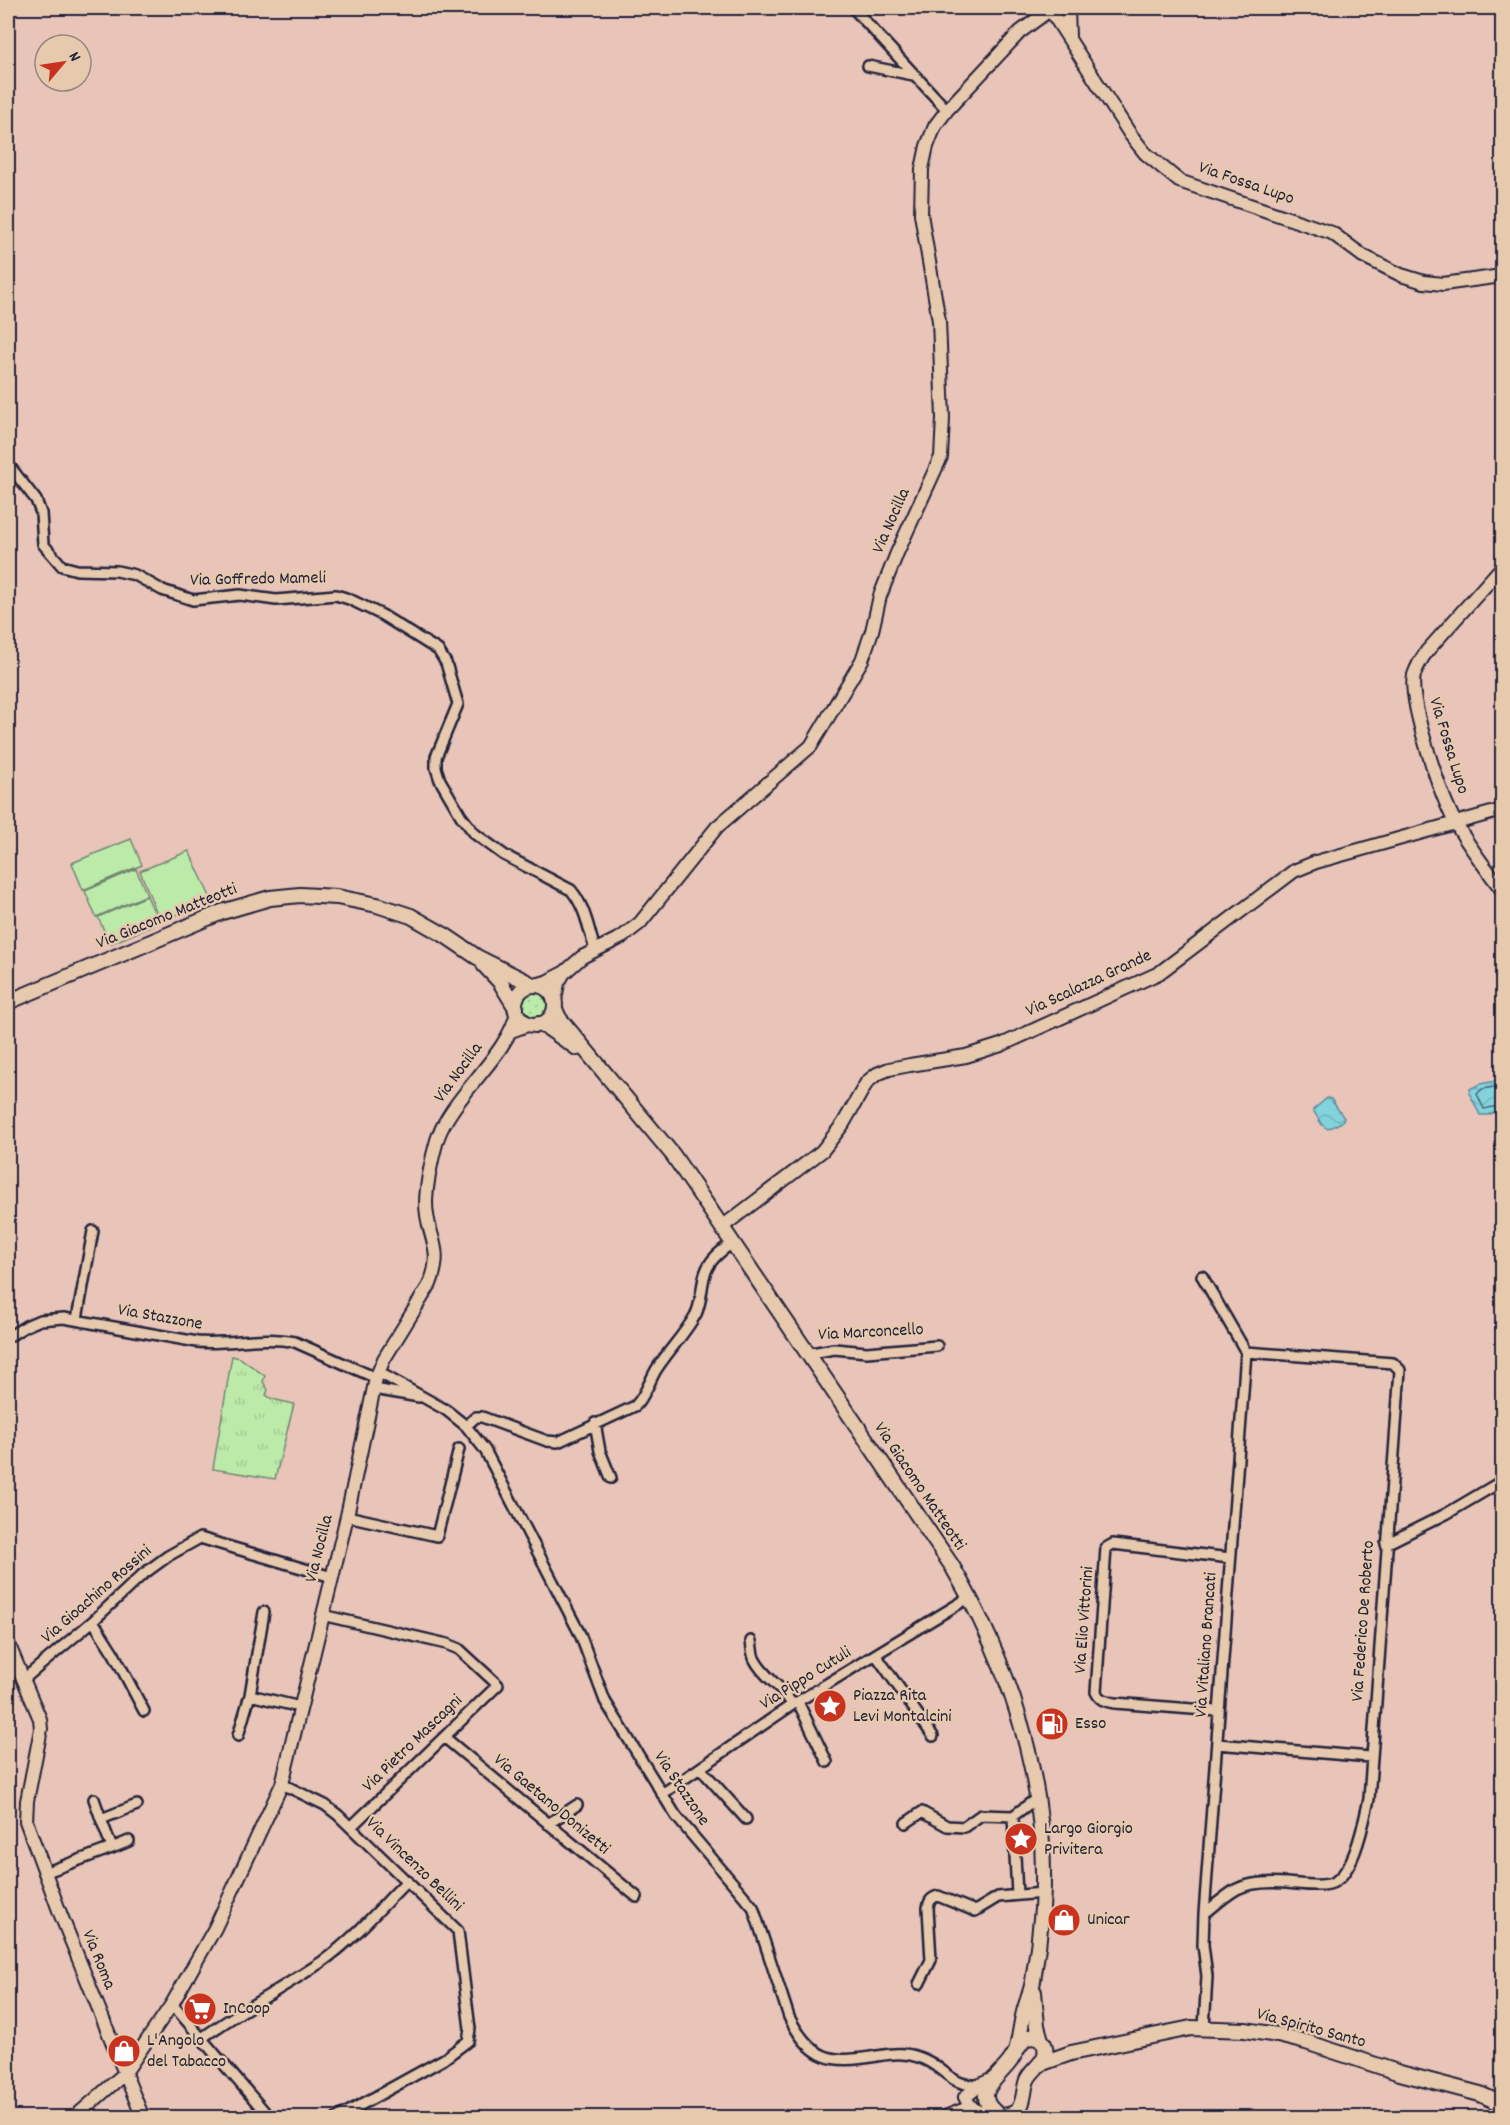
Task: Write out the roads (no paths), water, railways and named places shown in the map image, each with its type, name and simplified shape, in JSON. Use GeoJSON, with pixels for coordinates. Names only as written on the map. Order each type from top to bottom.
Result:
{"type":"FeatureCollection","features":[{"type":"Feature","properties":{"kind":"main road","name":"Via Giacomo Matteotti"},"geometry":{"type":"LineString","coordinates":[[8,1002],[222,912],[270,898],[300,895],[337,897],[377,905],[411,916],[477,957]]}},
{"type":"Feature","properties":{"kind":"main road"},"geometry":{"type":"LineString","coordinates":[[477,957],[534,985],[546,988],[559,1018],[606,1072]]}},
{"type":"Feature","properties":{"kind":"main road"},"geometry":{"type":"LineString","coordinates":[[477,957],[500,982],[524,1021],[548,1028],[606,1072]]}},
{"type":"Feature","properties":{"kind":"main road"},"geometry":{"type":"LineString","coordinates":[[516,1010],[516,1002],[521,990],[534,985]]}},
{"type":"Feature","properties":{"kind":"main road"},"geometry":{"type":"LineString","coordinates":[[534,1024],[545,1022],[551,1016],[555,1005]]}},
{"type":"Feature","properties":{"kind":"main road","name":"Via Giacomo Matteotti"},"geometry":{"type":"LineString","coordinates":[[606,1072],[673,1155],[722,1227],[952,1566],[991,1638],[1025,1733],[1041,1819],[1043,1893],[1033,1984]]}},
{"type":"Feature","properties":{"kind":"main road"},"geometry":{"type":"LineString","coordinates":[[1033,1984],[1037,2026],[1044,2057],[1026,2082],[1021,2111],[999,2116],[988,2104],[986,2094],[989,2084],[1011,2060],[1017,2048],[1024,2011],[1033,1984]]}},
{"type":"Feature","properties":{"kind":"main road","name":"Via Spirito Santo"},"geometry":{"type":"LineString","coordinates":[[1040,2064],[1071,2053],[1191,2028],[1245,2030],[1278,2035],[1400,2073],[1480,2094],[1503,2104]]}},
{"type":"Feature","properties":{"kind":"main road"},"geometry":{"type":"LineString","coordinates":[[1017,2048],[1028,2037],[1035,2037],[1056,2051],[1071,2053]]}},
{"type":"Feature","properties":{"kind":"street"},"geometry":{"type":"LineString","coordinates":[[854,8],[947,110]]}},
{"type":"Feature","properties":{"kind":"street","name":"Via Fossa Lupo"},"geometry":{"type":"LineString","coordinates":[[1050,8],[1069,41],[1140,147],[1179,181],[1332,233],[1363,256],[1401,275],[1424,282],[1443,284],[1503,276]]}},
{"type":"Feature","properties":{"kind":"street","name":"Via Nocilla"},"geometry":{"type":"LineString","coordinates":[[534,985],[546,982],[565,972],[582,957],[622,937],[640,923],[717,827],[811,746],[862,660],[880,596],[941,457],[943,418],[939,321],[921,214],[922,169],[927,146],[935,126],[947,110],[1020,32],[1050,8]]}},
{"type":"Feature","properties":{"kind":"street"},"geometry":{"type":"LineString","coordinates":[[1068,8],[1069,41]]}},
{"type":"Feature","properties":{"kind":"street"},"geometry":{"type":"LineString","coordinates":[[868,66],[913,75]]}},
{"type":"Feature","properties":{"kind":"street","name":"Via Goffredo Mameli"},"geometry":{"type":"LineString","coordinates":[[8,464],[36,500],[41,513],[43,544],[62,566],[77,570],[117,571],[135,575],[162,590],[193,600],[240,595],[276,600],[336,596],[349,599],[382,615],[438,650],[446,663],[458,704],[436,757],[436,768],[440,780],[461,816],[475,834],[504,855],[571,890],[577,896],[595,950]]}},
{"type":"Feature","properties":{"kind":"street","name":"Via Fossa Lupo"},"geometry":{"type":"LineString","coordinates":[[1503,567],[1427,651],[1418,664],[1414,676],[1414,694],[1444,798],[1455,823],[1503,890]]}},
{"type":"Feature","properties":{"kind":"street","name":"Via Scalazza Grande"},"geometry":{"type":"LineString","coordinates":[[722,1227],[822,1150],[843,1124],[867,1082],[877,1074],[910,1065],[966,1056],[1001,1045],[1159,973],[1294,871],[1316,862],[1503,810]]}},
{"type":"Feature","properties":{"kind":"street"},"geometry":{"type":"LineString","coordinates":[[555,1005],[558,983],[565,972]]}},
{"type":"Feature","properties":{"kind":"street","name":"Via Nocilla"},"geometry":{"type":"LineString","coordinates":[[74,2118],[124,2074],[172,2004],[215,1928],[282,1784],[347,1516],[376,1380],[384,1359],[435,1272],[436,1253],[426,1202],[437,1141],[449,1118],[511,1031],[516,1010]]}},
{"type":"Feature","properties":{"kind":"street"},"geometry":{"type":"LineString","coordinates":[[511,1031],[534,1024]]}},
{"type":"Feature","properties":{"kind":"street"},"geometry":{"type":"LineString","coordinates":[[77,1319],[93,1231]]}},
{"type":"Feature","properties":{"kind":"street"},"geometry":{"type":"LineString","coordinates":[[466,1426],[476,1417],[482,1417],[558,1442],[627,1410],[640,1401],[656,1370],[696,1313],[701,1301],[705,1273],[711,1262],[732,1243]]}},
{"type":"Feature","properties":{"kind":"street"},"geometry":{"type":"LineString","coordinates":[[1202,1276],[1246,1352]]}},
{"type":"Feature","properties":{"kind":"street","name":"Via Stazzone"},"geometry":{"type":"LineString","coordinates":[[8,1337],[40,1320],[57,1318],[77,1319],[197,1342],[281,1339],[295,1342],[376,1380],[426,1398],[446,1410],[466,1426],[485,1450],[580,1634],[605,1701],[662,1794],[676,1816],[753,1907],[789,2018],[796,2031],[818,2053],[831,2059],[842,2061],[894,2053],[908,2054],[929,2061],[959,2083],[967,2086],[980,2085]]}},
{"type":"Feature","properties":{"kind":"street","name":"Via Marconcello"},"geometry":{"type":"LineString","coordinates":[[806,1354],[834,1349],[867,1352],[937,1346]]}},
{"type":"Feature","properties":{"kind":"street","name":"Via Federico De Roberto"},"geometry":{"type":"LineString","coordinates":[[1204,1914],[1238,1889],[1272,1882],[1332,1884],[1350,1865],[1369,1800],[1370,1757],[1400,1370],[1393,1363],[1246,1352]]}},
{"type":"Feature","properties":{"kind":"street","name":"Via Vitaliano Brancati"},"geometry":{"type":"LineString","coordinates":[[1204,2028],[1207,1976],[1203,1945],[1204,1914],[1246,1352]]}},
{"type":"Feature","properties":{"kind":"street"},"geometry":{"type":"LineString","coordinates":[[376,1380],[426,1398]]}},
{"type":"Feature","properties":{"kind":"street"},"geometry":{"type":"LineString","coordinates":[[595,1423],[600,1450],[611,1478]]}},
{"type":"Feature","properties":{"kind":"street"},"geometry":{"type":"LineString","coordinates":[[347,1516],[437,1536],[459,1449]]}},
{"type":"Feature","properties":{"kind":"street"},"geometry":{"type":"LineString","coordinates":[[1386,1544],[1446,1514],[1503,1480]]}},
{"type":"Feature","properties":{"kind":"street","name":"Via Gioachino Rossini"},"geometry":{"type":"LineString","coordinates":[[24,1679],[93,1621],[142,1575],[168,1556],[200,1538],[332,1577]]}},
{"type":"Feature","properties":{"kind":"street","name":"Via Elio Vittorini"},"geometry":{"type":"LineString","coordinates":[[1218,1711],[1115,1703],[1101,1700],[1098,1696],[1096,1692],[1106,1548],[1113,1544],[1230,1558]]}},
{"type":"Feature","properties":{"kind":"street","name":"Via Pippo Cutuli"},"geometry":{"type":"LineString","coordinates":[[662,1794],[795,1704],[970,1597]]}},
{"type":"Feature","properties":{"kind":"street"},"geometry":{"type":"LineString","coordinates":[[238,1736],[250,1695],[264,1612]]}},
{"type":"Feature","properties":{"kind":"street","name":"Via Pietro Mascagni"},"geometry":{"type":"LineString","coordinates":[[322,1616],[447,1644],[459,1649],[498,1684],[351,1827]]}},
{"type":"Feature","properties":{"kind":"street"},"geometry":{"type":"LineString","coordinates":[[93,1621],[114,1654],[144,1711]]}},
{"type":"Feature","properties":{"kind":"street"},"geometry":{"type":"LineString","coordinates":[[751,1641],[754,1659],[762,1671],[795,1704],[827,1762]]}},
{"type":"Feature","properties":{"kind":"street"},"geometry":{"type":"LineString","coordinates":[[8,1643],[24,1679]]}},
{"type":"Feature","properties":{"kind":"street"},"geometry":{"type":"LineString","coordinates":[[876,1656],[933,1736]]}},
{"type":"Feature","properties":{"kind":"street","name":"Via Roma"},"geometry":{"type":"LineString","coordinates":[[24,1679],[37,1708],[41,1729],[26,1815],[44,1873],[142,2118]]}},
{"type":"Feature","properties":{"kind":"street"},"geometry":{"type":"LineString","coordinates":[[250,1695],[300,1707]]}},
{"type":"Feature","properties":{"kind":"street","name":"Via Gaetano Donizetti"},"geometry":{"type":"LineString","coordinates":[[444,1737],[637,1897]]}},
{"type":"Feature","properties":{"kind":"street"},"geometry":{"type":"LineString","coordinates":[[1217,1744],[1370,1757]]}},
{"type":"Feature","properties":{"kind":"street"},"geometry":{"type":"LineString","coordinates":[[700,1768],[746,1819]]}},
{"type":"Feature","properties":{"kind":"street","name":"Via Vincenzo Bellini"},"geometry":{"type":"LineString","coordinates":[[282,1784],[325,1805],[351,1827],[458,1931],[470,2028],[468,2042],[444,2059],[337,2118]]}},
{"type":"Feature","properties":{"kind":"street"},"geometry":{"type":"LineString","coordinates":[[906,1823],[922,1812],[947,1826],[964,1827],[981,1815],[1013,1816],[1037,1798]]}},
{"type":"Feature","properties":{"kind":"street"},"geometry":{"type":"LineString","coordinates":[[94,1799],[112,1848]]}},
{"type":"Feature","properties":{"kind":"street"},"geometry":{"type":"LineString","coordinates":[[548,1824],[577,1804]]}},
{"type":"Feature","properties":{"kind":"street"},"geometry":{"type":"LineString","coordinates":[[101,1819],[137,1805]]}},
{"type":"Feature","properties":{"kind":"street"},"geometry":{"type":"LineString","coordinates":[[1013,1816],[1017,1895]]}},
{"type":"Feature","properties":{"kind":"street"},"geometry":{"type":"LineString","coordinates":[[44,1873],[129,1841]]}},
{"type":"Feature","properties":{"kind":"street"},"geometry":{"type":"LineString","coordinates":[[202,2038],[324,1960],[346,1942],[407,1881]]}},
{"type":"Feature","properties":{"kind":"street"},"geometry":{"type":"LineString","coordinates":[[919,1984],[931,1960],[928,1903],[933,1898],[938,1896],[975,1911],[998,1897],[1043,1893]]}},
{"type":"Feature","properties":{"kind":"street"},"geometry":{"type":"LineString","coordinates":[[172,2004],[270,2118]]}},
{"type":"Feature","properties":{"kind":"street"},"geometry":{"type":"LineString","coordinates":[[945,2117],[980,2085],[994,2078]]}},
{"type":"Feature","properties":{"kind":"street"},"geometry":{"type":"LineString","coordinates":[[965,2097],[972,2109]]}},
{"type":"Feature","properties":{"kind":"street"},"geometry":{"type":"LineString","coordinates":[[945,2117],[972,2109],[987,2115],[999,2116]]}},
{"type":"Feature","properties":{"kind":"water"},"geometry":{"type":"Polygon","coordinates":[[[1502,1080],[1502,1110],[1480,1115],[1470,1089],[1480,1084],[1502,1080]]]}},
{"type":"Feature","properties":{"kind":"water"},"geometry":{"type":"Polygon","coordinates":[[[1327,1098],[1331,1099],[1344,1118],[1342,1122],[1328,1129],[1322,1125],[1313,1110],[1327,1098]]]}},
{"type":"Feature","properties":{"kind":"place","name":"Piazza Rita Levi Montalcini"},"geometry":{"type":"Point","coordinates":[830,1706]}},
{"type":"Feature","properties":{"kind":"place","name":"Esso"},"geometry":{"type":"Point","coordinates":[1052,1724]}},
{"type":"Feature","properties":{"kind":"place","name":"Largo Giorgio Privitera"},"geometry":{"type":"Point","coordinates":[1021,1839]}},
{"type":"Feature","properties":{"kind":"place","name":"Unicar"},"geometry":{"type":"Point","coordinates":[1064,1920]}},
{"type":"Feature","properties":{"kind":"place","name":"InCoop"},"geometry":{"type":"Point","coordinates":[200,2009]}},
{"type":"Feature","properties":{"kind":"place","name":"L'Angolo del Tabacco"},"geometry":{"type":"Point","coordinates":[124,2051]}}]}
